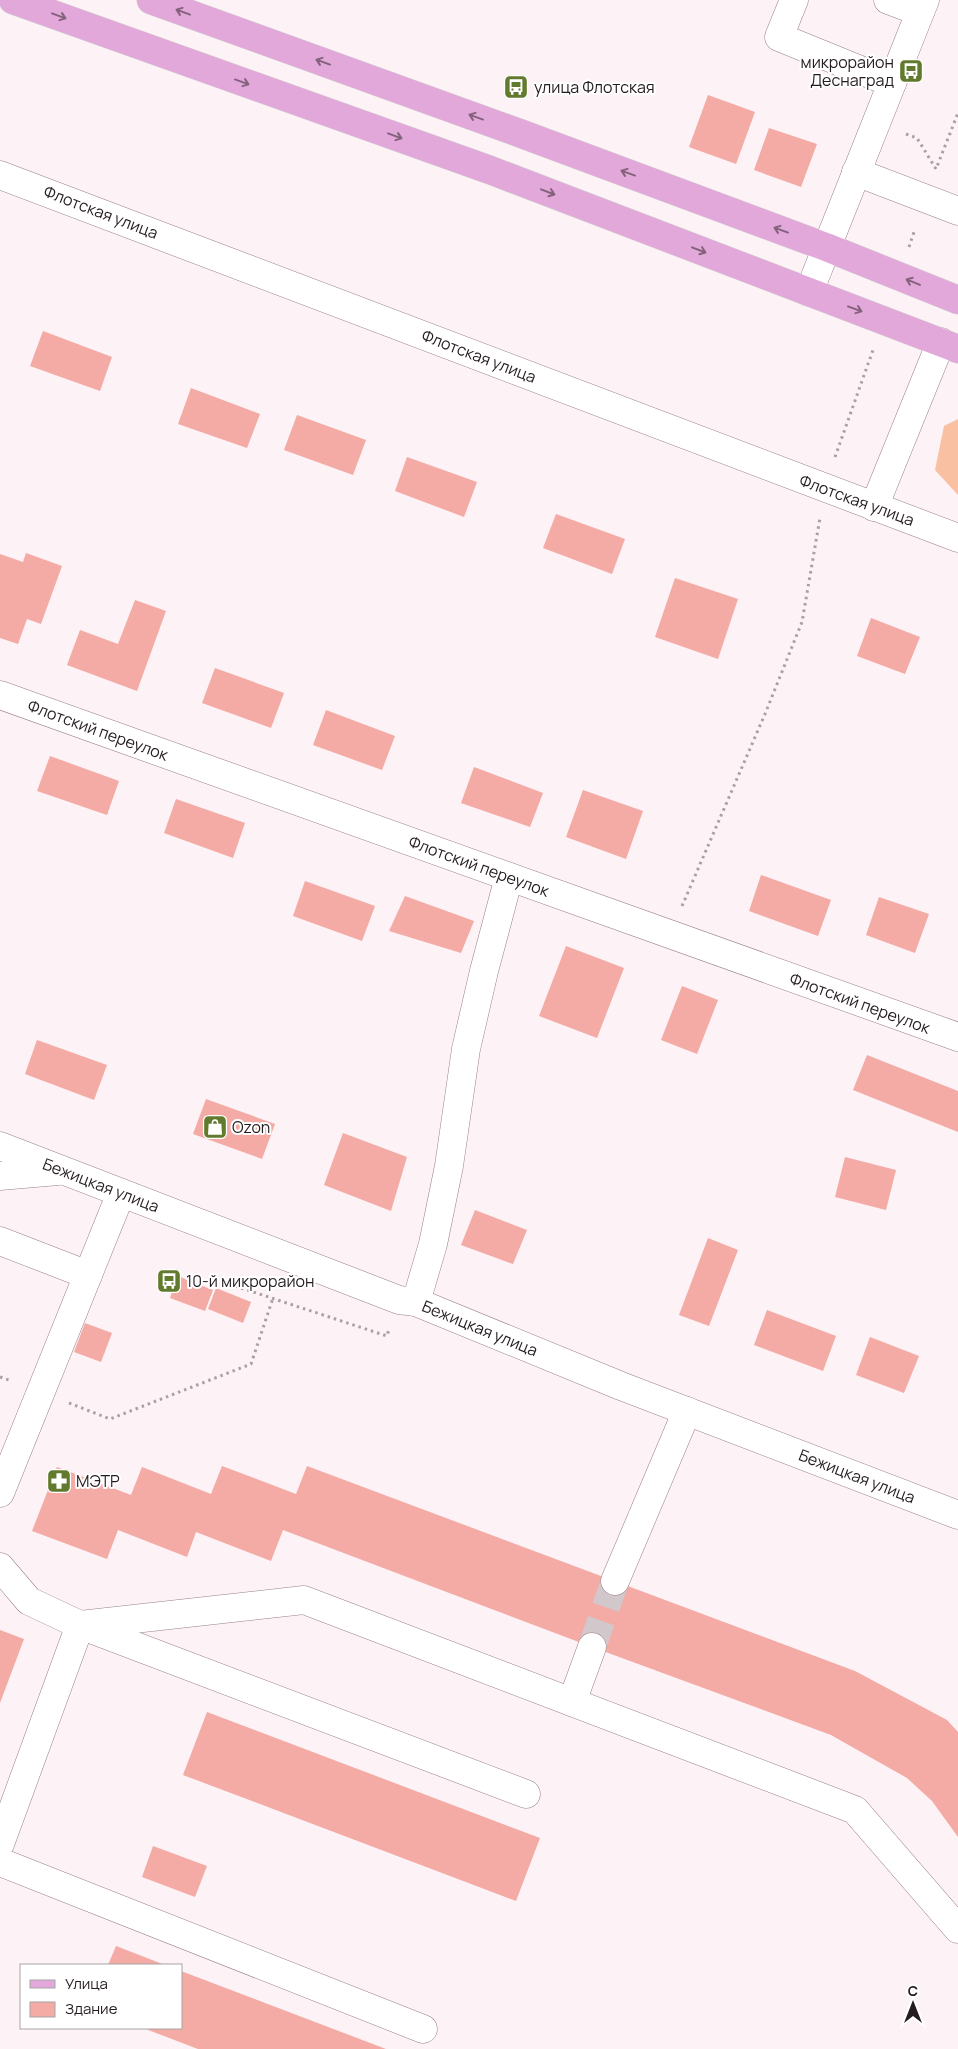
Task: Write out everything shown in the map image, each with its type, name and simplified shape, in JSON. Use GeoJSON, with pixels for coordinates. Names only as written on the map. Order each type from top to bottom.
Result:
{"type":"FeatureCollection","features":[{"type":"Feature","properties":{"kind":"main road"},"geometry":{"type":"LineString","coordinates":[[13,0],[490,170],[949,345]]}},
{"type":"Feature","properties":{"kind":"main road"},"geometry":{"type":"LineString","coordinates":[[151,0],[531,137],[826,247],[958,300]]}},
{"type":"Feature","properties":{"kind":"street"},"geometry":{"type":"LineString","coordinates":[[794,0],[779,37],[892,83]]}},
{"type":"Feature","properties":{"kind":"street"},"geometry":{"type":"LineString","coordinates":[[809,292],[922,6],[888,0]]}},
{"type":"Feature","properties":{"kind":"street"},"geometry":{"type":"LineString","coordinates":[[856,172],[958,211]]}},
{"type":"Feature","properties":{"kind":"street","name":"Флотская улица"},"geometry":{"type":"LineString","coordinates":[[0,175],[958,538]]}},
{"type":"Feature","properties":{"kind":"street"},"geometry":{"type":"LineString","coordinates":[[874,507],[949,345]]}},
{"type":"Feature","properties":{"kind":"street","name":"Флотский переулок"},"geometry":{"type":"LineString","coordinates":[[0,695],[958,1038]]}},
{"type":"Feature","properties":{"kind":"street"},"geometry":{"type":"LineString","coordinates":[[416,1302],[433,1244],[449,1166],[468,1039],[509,877]]}},
{"type":"Feature","properties":{"kind":"street","name":"Бежицкая улица"},"geometry":{"type":"LineString","coordinates":[[0,1146],[399,1300],[416,1302],[686,1411],[958,1515]]}},
{"type":"Feature","properties":{"kind":"street"},"geometry":{"type":"LineString","coordinates":[[0,1176],[65,1171]]}},
{"type":"Feature","properties":{"kind":"street"},"geometry":{"type":"LineString","coordinates":[[0,1493],[121,1193]]}},
{"type":"Feature","properties":{"kind":"street"},"geometry":{"type":"LineString","coordinates":[[0,1241],[88,1275]]}},
{"type":"Feature","properties":{"kind":"street"},"geometry":{"type":"LineString","coordinates":[[615,1581],[686,1411]]}},
{"type":"Feature","properties":{"kind":"street"},"geometry":{"type":"LineString","coordinates":[[0,1567],[29,1601],[80,1626],[526,1794]]}},
{"type":"Feature","properties":{"kind":"street"},"geometry":{"type":"LineString","coordinates":[[80,1626],[304,1600],[855,1810],[958,1929]]}},
{"type":"Feature","properties":{"kind":"street"},"geometry":{"type":"LineString","coordinates":[[0,1844],[80,1626]]}},
{"type":"Feature","properties":{"kind":"street"},"geometry":{"type":"LineString","coordinates":[[572,1702],[592,1648]]}},
{"type":"Feature","properties":{"kind":"street"},"geometry":{"type":"LineString","coordinates":[[0,1862],[423,2029]]}},
{"type":"Feature","properties":{"kind":"path"},"geometry":{"type":"LineString","coordinates":[[876,121],[918,138],[936,169],[958,113]]}},
{"type":"Feature","properties":{"kind":"path"},"geometry":{"type":"LineString","coordinates":[[670,934],[766,714],[802,622],[824,488]]}},
{"type":"Feature","properties":{"kind":"path"},"geometry":{"type":"LineString","coordinates":[[0,1377],[110,1419],[251,1364],[274,1298]]}},
{"type":"Feature","properties":{"kind":"shaded area"},"geometry":{"type":"Polygon","coordinates":[[[958,419],[958,495],[935,470],[944,426],[958,419]]]}},
{"type":"Feature","properties":{"kind":"building"},"geometry":{"type":"Polygon","coordinates":[[[708,95],[755,112],[736,164],[689,147],[708,95]]]}},
{"type":"Feature","properties":{"kind":"building"},"geometry":{"type":"Polygon","coordinates":[[[769,128],[817,144],[801,187],[754,170],[769,128]]]}},
{"type":"Feature","properties":{"kind":"building"},"geometry":{"type":"Polygon","coordinates":[[[43,331],[112,357],[100,391],[30,366],[43,331]]]}},
{"type":"Feature","properties":{"kind":"building"},"geometry":{"type":"Polygon","coordinates":[[[191,388],[260,414],[247,448],[178,424],[191,388]]]}},
{"type":"Feature","properties":{"kind":"building"},"geometry":{"type":"Polygon","coordinates":[[[297,415],[366,440],[353,475],[284,450],[297,415]]]}},
{"type":"Feature","properties":{"kind":"building"},"geometry":{"type":"Polygon","coordinates":[[[407,457],[477,482],[464,517],[395,491],[407,457]]]}},
{"type":"Feature","properties":{"kind":"building"},"geometry":{"type":"Polygon","coordinates":[[[556,514],[625,539],[612,574],[543,548],[556,514]]]}},
{"type":"Feature","properties":{"kind":"building"},"geometry":{"type":"Polygon","coordinates":[[[26,553],[62,566],[41,624],[27,619],[18,644],[0,638],[0,554],[23,562],[26,553]]]}},
{"type":"Feature","properties":{"kind":"building"},"geometry":{"type":"Polygon","coordinates":[[[675,578],[738,599],[718,659],[655,637],[675,578]]]}},
{"type":"Feature","properties":{"kind":"building"},"geometry":{"type":"Polygon","coordinates":[[[135,600],[166,611],[137,691],[67,665],[80,630],[118,644],[135,600]]]}},
{"type":"Feature","properties":{"kind":"building"},"geometry":{"type":"Polygon","coordinates":[[[871,618],[920,637],[905,674],[857,656],[871,618]]]}},
{"type":"Feature","properties":{"kind":"building"},"geometry":{"type":"Polygon","coordinates":[[[215,668],[284,693],[271,728],[202,703],[215,668]]]}},
{"type":"Feature","properties":{"kind":"building"},"geometry":{"type":"Polygon","coordinates":[[[326,710],[395,736],[382,770],[313,745],[326,710]]]}},
{"type":"Feature","properties":{"kind":"building"},"geometry":{"type":"Polygon","coordinates":[[[50,756],[119,781],[107,815],[37,791],[50,756]]]}},
{"type":"Feature","properties":{"kind":"building"},"geometry":{"type":"Polygon","coordinates":[[[474,767],[543,793],[530,827],[461,803],[474,767]]]}},
{"type":"Feature","properties":{"kind":"building"},"geometry":{"type":"Polygon","coordinates":[[[583,790],[643,811],[626,859],[566,837],[583,790]]]}},
{"type":"Feature","properties":{"kind":"building"},"geometry":{"type":"Polygon","coordinates":[[[176,799],[245,823],[233,858],[164,833],[176,799]]]}},
{"type":"Feature","properties":{"kind":"building"},"geometry":{"type":"Polygon","coordinates":[[[761,875],[831,900],[818,936],[749,911],[761,875]]]}},
{"type":"Feature","properties":{"kind":"building"},"geometry":{"type":"Polygon","coordinates":[[[305,881],[375,906],[362,941],[293,916],[305,881]]]}},
{"type":"Feature","properties":{"kind":"building"},"geometry":{"type":"Polygon","coordinates":[[[405,896],[474,921],[461,953],[389,931],[405,896]]]}},
{"type":"Feature","properties":{"kind":"building"},"geometry":{"type":"Polygon","coordinates":[[[879,897],[929,914],[915,953],[866,935],[879,897]]]}},
{"type":"Feature","properties":{"kind":"building"},"geometry":{"type":"Polygon","coordinates":[[[566,946],[624,968],[597,1038],[539,1016],[566,946]]]}},
{"type":"Feature","properties":{"kind":"building"},"geometry":{"type":"Polygon","coordinates":[[[682,986],[718,1000],[697,1054],[661,1040],[682,986]]]}},
{"type":"Feature","properties":{"kind":"building"},"geometry":{"type":"Polygon","coordinates":[[[37,1040],[107,1065],[94,1100],[25,1074],[37,1040]]]}},
{"type":"Feature","properties":{"kind":"building"},"geometry":{"type":"Polygon","coordinates":[[[867,1055],[958,1091],[958,1132],[853,1090],[867,1055]]]}},
{"type":"Feature","properties":{"kind":"building"},"geometry":{"type":"Polygon","coordinates":[[[206,1099],[275,1124],[262,1159],[193,1134],[206,1099]]]}},
{"type":"Feature","properties":{"kind":"building"},"geometry":{"type":"Polygon","coordinates":[[[343,1133],[407,1157],[391,1211],[324,1185],[343,1133]]]}},
{"type":"Feature","properties":{"kind":"building"},"geometry":{"type":"Polygon","coordinates":[[[845,1157],[896,1170],[886,1210],[835,1197],[845,1157]]]}},
{"type":"Feature","properties":{"kind":"building"},"geometry":{"type":"Polygon","coordinates":[[[475,1210],[527,1230],[513,1264],[461,1245],[475,1210]]]}},
{"type":"Feature","properties":{"kind":"building"},"geometry":{"type":"Polygon","coordinates":[[[708,1238],[738,1250],[709,1326],[679,1315],[708,1238]]]}},
{"type":"Feature","properties":{"kind":"building"},"geometry":{"type":"Polygon","coordinates":[[[178,1276],[213,1290],[205,1311],[170,1298],[178,1276]]]}},
{"type":"Feature","properties":{"kind":"building"},"geometry":{"type":"Polygon","coordinates":[[[216,1288],[251,1302],[243,1323],[208,1309],[216,1288]]]}},
{"type":"Feature","properties":{"kind":"building"},"geometry":{"type":"Polygon","coordinates":[[[767,1310],[836,1336],[823,1371],[754,1345],[767,1310]]]}},
{"type":"Feature","properties":{"kind":"building"},"geometry":{"type":"Polygon","coordinates":[[[85,1323],[112,1333],[101,1362],[74,1352],[85,1323]]]}},
{"type":"Feature","properties":{"kind":"building"},"geometry":{"type":"Polygon","coordinates":[[[870,1337],[919,1356],[904,1393],[856,1375],[870,1337]]]}},
{"type":"Feature","properties":{"kind":"building"},"geometry":{"type":"Polygon","coordinates":[[[222,1466],[296,1494],[307,1466],[855,1671],[947,1720],[958,1732],[958,1837],[932,1801],[907,1778],[831,1735],[283,1530],[271,1561],[196,1532],[187,1557],[118,1530],[107,1559],[32,1531],[57,1467],[131,1495],[142,1467],[211,1494],[222,1466]]]}},
{"type":"Feature","properties":{"kind":"building"},"geometry":{"type":"Polygon","coordinates":[[[0,1630],[24,1639],[0,1703],[0,1630]]]}},
{"type":"Feature","properties":{"kind":"building"},"geometry":{"type":"Polygon","coordinates":[[[207,1712],[540,1838],[516,1901],[183,1775],[207,1712]]]}},
{"type":"Feature","properties":{"kind":"building"},"geometry":{"type":"Polygon","coordinates":[[[153,1846],[207,1866],[195,1897],[142,1877],[153,1846]]]}},
{"type":"Feature","properties":{"kind":"building"},"geometry":{"type":"Polygon","coordinates":[[[116,1946],[162,1964],[108,1964],[116,1946]]]}},
{"type":"Feature","properties":{"kind":"building"},"geometry":{"type":"Polygon","coordinates":[[[182,1971],[386,2049],[198,2049],[146,2029],[182,2029],[182,1971]]]}},
{"type":"Feature","properties":{"kind":"tunnel"},"geometry":{"type":"LineString","coordinates":[[592,1647],[615,1581]]}},
{"type":"Feature","properties":{"kind":"place","name":"микрорайон Деснаград"},"geometry":{"type":"Point","coordinates":[911,71]}},
{"type":"Feature","properties":{"kind":"place","name":"улица Флотская"},"geometry":{"type":"Point","coordinates":[516,87]}},
{"type":"Feature","properties":{"kind":"place","name":"Ozon"},"geometry":{"type":"Point","coordinates":[215,1127]}},
{"type":"Feature","properties":{"kind":"place","name":"10-й микрорайон"},"geometry":{"type":"Point","coordinates":[169,1281]}},
{"type":"Feature","properties":{"kind":"place","name":"МЭТР"},"geometry":{"type":"Point","coordinates":[59,1481]}}]}
